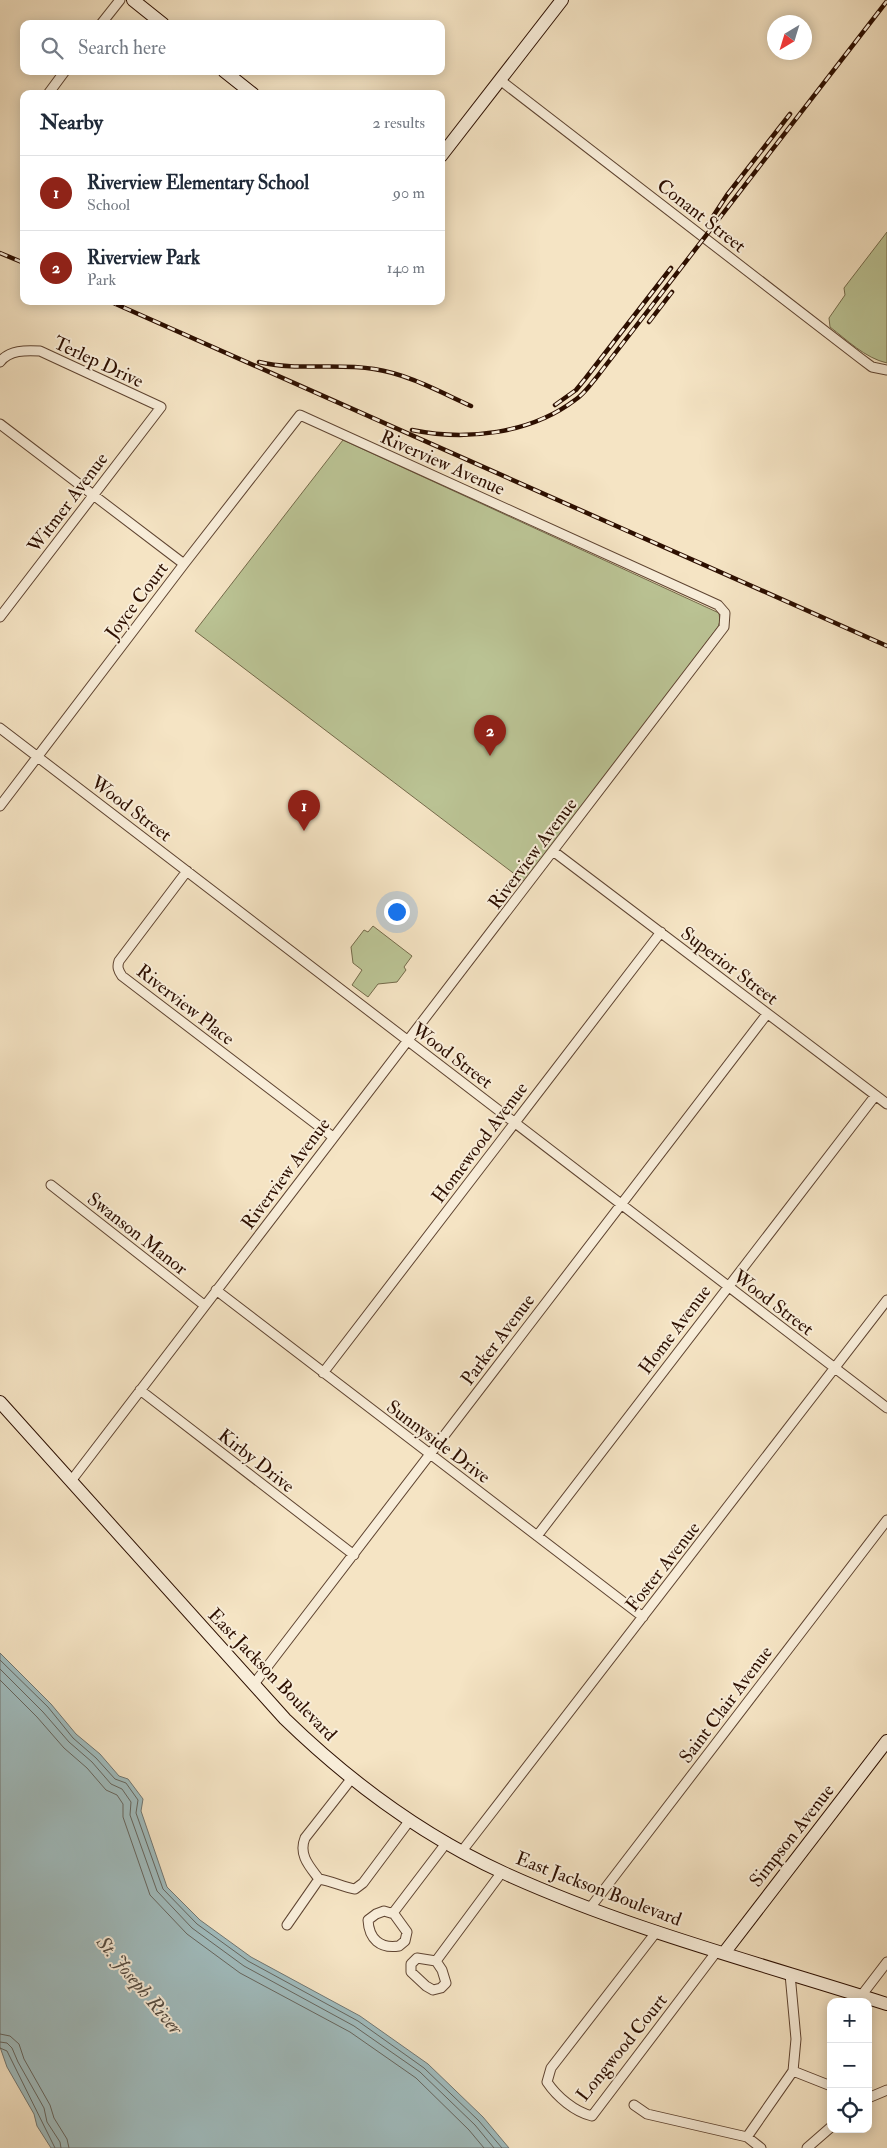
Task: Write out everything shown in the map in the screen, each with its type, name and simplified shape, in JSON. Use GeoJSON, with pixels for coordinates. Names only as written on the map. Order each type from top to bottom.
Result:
{"type":"FeatureCollection","features":[{"type":"Feature","properties":{"kind":"main road"},"geometry":{"type":"LineString","coordinates":[[133,0],[158,20]]}},
{"type":"Feature","properties":{"kind":"main road"},"geometry":{"type":"LineString","coordinates":[[445,151],[562,0]]}},
{"type":"Feature","properties":{"kind":"main road"},"geometry":{"type":"LineString","coordinates":[[229,75],[248,90]]}},
{"type":"Feature","properties":{"kind":"main road","name":"East Jackson Boulevard"},"geometry":{"type":"LineString","coordinates":[[0,1402],[254,1684],[313,1746],[352,1778],[410,1820],[502,1872],[590,1908],[720,1952],[887,2004]]}},
{"type":"Feature","properties":{"kind":"main road","name":"Simpson Avenue"},"geometry":{"type":"LineString","coordinates":[[720,1952],[887,1741]]}},
{"type":"Feature","properties":{"kind":"street"},"geometry":{"type":"LineString","coordinates":[[104,20],[120,0]]}},
{"type":"Feature","properties":{"kind":"street"},"geometry":{"type":"LineString","coordinates":[[51,90],[62,75]]}},
{"type":"Feature","properties":{"kind":"street","name":"Conant Street"},"geometry":{"type":"LineString","coordinates":[[500,80],[860,358],[872,366],[887,370]]}},
{"type":"Feature","properties":{"kind":"street","name":"Terlep Drive"},"geometry":{"type":"LineString","coordinates":[[0,362],[3,358],[23,350],[40,351],[161,407]]}},
{"type":"Feature","properties":{"kind":"street","name":"Witmer Avenue"},"geometry":{"type":"LineString","coordinates":[[0,617],[161,407]]}},
{"type":"Feature","properties":{"kind":"street","name":"Joyce Court"},"geometry":{"type":"LineString","coordinates":[[0,806],[300,415]]}},
{"type":"Feature","properties":{"kind":"street","name":"Riverview Avenue"},"geometry":{"type":"LineString","coordinates":[[71,1481],[332,1137],[409,1042],[724,627],[725,614],[718,605],[300,415]]}},
{"type":"Feature","properties":{"kind":"street"},"geometry":{"type":"LineString","coordinates":[[0,424],[184,564]]}},
{"type":"Feature","properties":{"kind":"street","name":"Wood Street"},"geometry":{"type":"LineString","coordinates":[[0,728],[887,1408]]}},
{"type":"Feature","properties":{"kind":"street","name":"Superior Street"},"geometry":{"type":"LineString","coordinates":[[553,851],[887,1104]]}},
{"type":"Feature","properties":{"kind":"street","name":"Riverview Place"},"geometry":{"type":"LineString","coordinates":[[187,871],[119,961],[119,972],[332,1137]]}},
{"type":"Feature","properties":{"kind":"street","name":"Homewood Avenue"},"geometry":{"type":"LineString","coordinates":[[324,1373],[661,932]]}},
{"type":"Feature","properties":{"kind":"street","name":"Parker Avenue"},"geometry":{"type":"LineString","coordinates":[[254,1684],[767,1014]]}},
{"type":"Feature","properties":{"kind":"street","name":"Home Avenue"},"geometry":{"type":"LineString","coordinates":[[537,1536],[727,1286],[875,1096]]}},
{"type":"Feature","properties":{"kind":"street","name":"Swanson Manor"},"geometry":{"type":"LineString","coordinates":[[51,1186],[204,1305]]}},
{"type":"Feature","properties":{"kind":"street","name":"Sunnyside Drive"},"geometry":{"type":"LineString","coordinates":[[216,1290],[643,1617]]}},
{"type":"Feature","properties":{"kind":"street","name":"Foster Avenue"},"geometry":{"type":"LineString","coordinates":[[462,1851],[887,1300]]}},
{"type":"Feature","properties":{"kind":"street","name":"Kirby Drive"},"geometry":{"type":"LineString","coordinates":[[140,1390],[354,1555]]}},
{"type":"Feature","properties":{"kind":"street","name":"Saint Clair Avenue"},"geometry":{"type":"LineString","coordinates":[[590,1908],[887,1520]]}},
{"type":"Feature","properties":{"kind":"street"},"geometry":{"type":"LineString","coordinates":[[352,1778],[305,1838],[302,1846],[304,1859],[319,1879],[356,1889],[363,1883],[410,1820]]}},
{"type":"Feature","properties":{"kind":"street"},"geometry":{"type":"LineString","coordinates":[[393,1913],[446,1842]]}},
{"type":"Feature","properties":{"kind":"street"},"geometry":{"type":"LineString","coordinates":[[436,1961],[502,1872]]}},
{"type":"Feature","properties":{"kind":"street"},"geometry":{"type":"LineString","coordinates":[[286,1925],[319,1879]]}},
{"type":"Feature","properties":{"kind":"street"},"geometry":{"type":"LineString","coordinates":[[384,1912],[393,1913],[407,1932],[405,1941],[399,1946],[390,1948],[374,1940],[368,1929],[368,1920],[376,1914],[384,1912]]}},
{"type":"Feature","properties":{"kind":"street","name":"Longwood Court"},"geometry":{"type":"LineString","coordinates":[[657,1931],[552,2068],[547,2082],[553,2092],[581,2114],[592,2116],[720,1952]]}},
{"type":"Feature","properties":{"kind":"street"},"geometry":{"type":"LineString","coordinates":[[861,1996],[887,1962]]}},
{"type":"Feature","properties":{"kind":"street"},"geometry":{"type":"LineString","coordinates":[[747,2137],[794,2072],[796,2039],[790,1974]]}},
{"type":"Feature","properties":{"kind":"street"},"geometry":{"type":"LineString","coordinates":[[794,2072],[827,2084]]}},
{"type":"Feature","properties":{"kind":"street"},"geometry":{"type":"LineString","coordinates":[[872,2096],[887,2090]]}},
{"type":"Feature","properties":{"kind":"street"},"geometry":{"type":"LineString","coordinates":[[634,2105],[647,2114],[747,2137],[761,2148]]}},
{"type":"Feature","properties":{"kind":"street"},"geometry":{"type":"LineString","coordinates":[[807,2148],[827,2130]]}},
{"type":"Feature","properties":{"kind":"green space"},"geometry":{"type":"Polygon","coordinates":[[[887,232],[887,363],[871,357],[850,343],[830,327],[829,318],[845,295],[844,288],[887,232]]]}},
{"type":"Feature","properties":{"kind":"green space"},"geometry":{"type":"Polygon","coordinates":[[[343,440],[719,613],[720,621],[718,627],[525,882],[195,631],[343,440]]]}},
{"type":"Feature","properties":{"kind":"green space"},"geometry":{"type":"Polygon","coordinates":[[[373,926],[412,956],[404,967],[406,970],[397,982],[378,984],[368,997],[352,985],[362,970],[353,963],[351,947],[364,930],[368,932],[373,926]]]}},
{"type":"Feature","properties":{"kind":"water","name":"St. Joseph River"},"geometry":{"type":"Polygon","coordinates":[[[0,1653],[51,1704],[76,1734],[100,1754],[119,1776],[128,1779],[143,1799],[141,1811],[167,1887],[200,1920],[251,1957],[360,2016],[428,2064],[483,2117],[509,2148],[51,2148],[37,2126],[34,2114],[7,2067],[0,2047],[0,1653]]]}},
{"type":"Feature","properties":{"kind":"railway"},"geometry":{"type":"LineString","coordinates":[[412,430],[454,435],[497,432],[538,421],[557,412],[581,395],[887,1]]}},
{"type":"Feature","properties":{"kind":"railway"},"geometry":{"type":"LineString","coordinates":[[710,221],[727,195],[790,114]]}},
{"type":"Feature","properties":{"kind":"railway"},"geometry":{"type":"LineString","coordinates":[[0,253],[20,261]]}},
{"type":"Feature","properties":{"kind":"railway"},"geometry":{"type":"LineString","coordinates":[[555,405],[576,390],[671,268]]}},
{"type":"Feature","properties":{"kind":"railway"},"geometry":{"type":"LineString","coordinates":[[649,322],[672,292]]}},
{"type":"Feature","properties":{"kind":"railway"},"geometry":{"type":"LineString","coordinates":[[118,305],[887,646]]}},
{"type":"Feature","properties":{"kind":"railway"},"geometry":{"type":"LineString","coordinates":[[259,362],[302,367],[359,367],[387,371],[424,384],[471,406]]}},
{"type":"Feature","properties":{"kind":"place","name":"Riverview Park"},"geometry":{"type":"Point","coordinates":[490,756]}},
{"type":"Feature","properties":{"kind":"place","name":"Riverview Elementary School"},"geometry":{"type":"Point","coordinates":[304,831]}}]}
